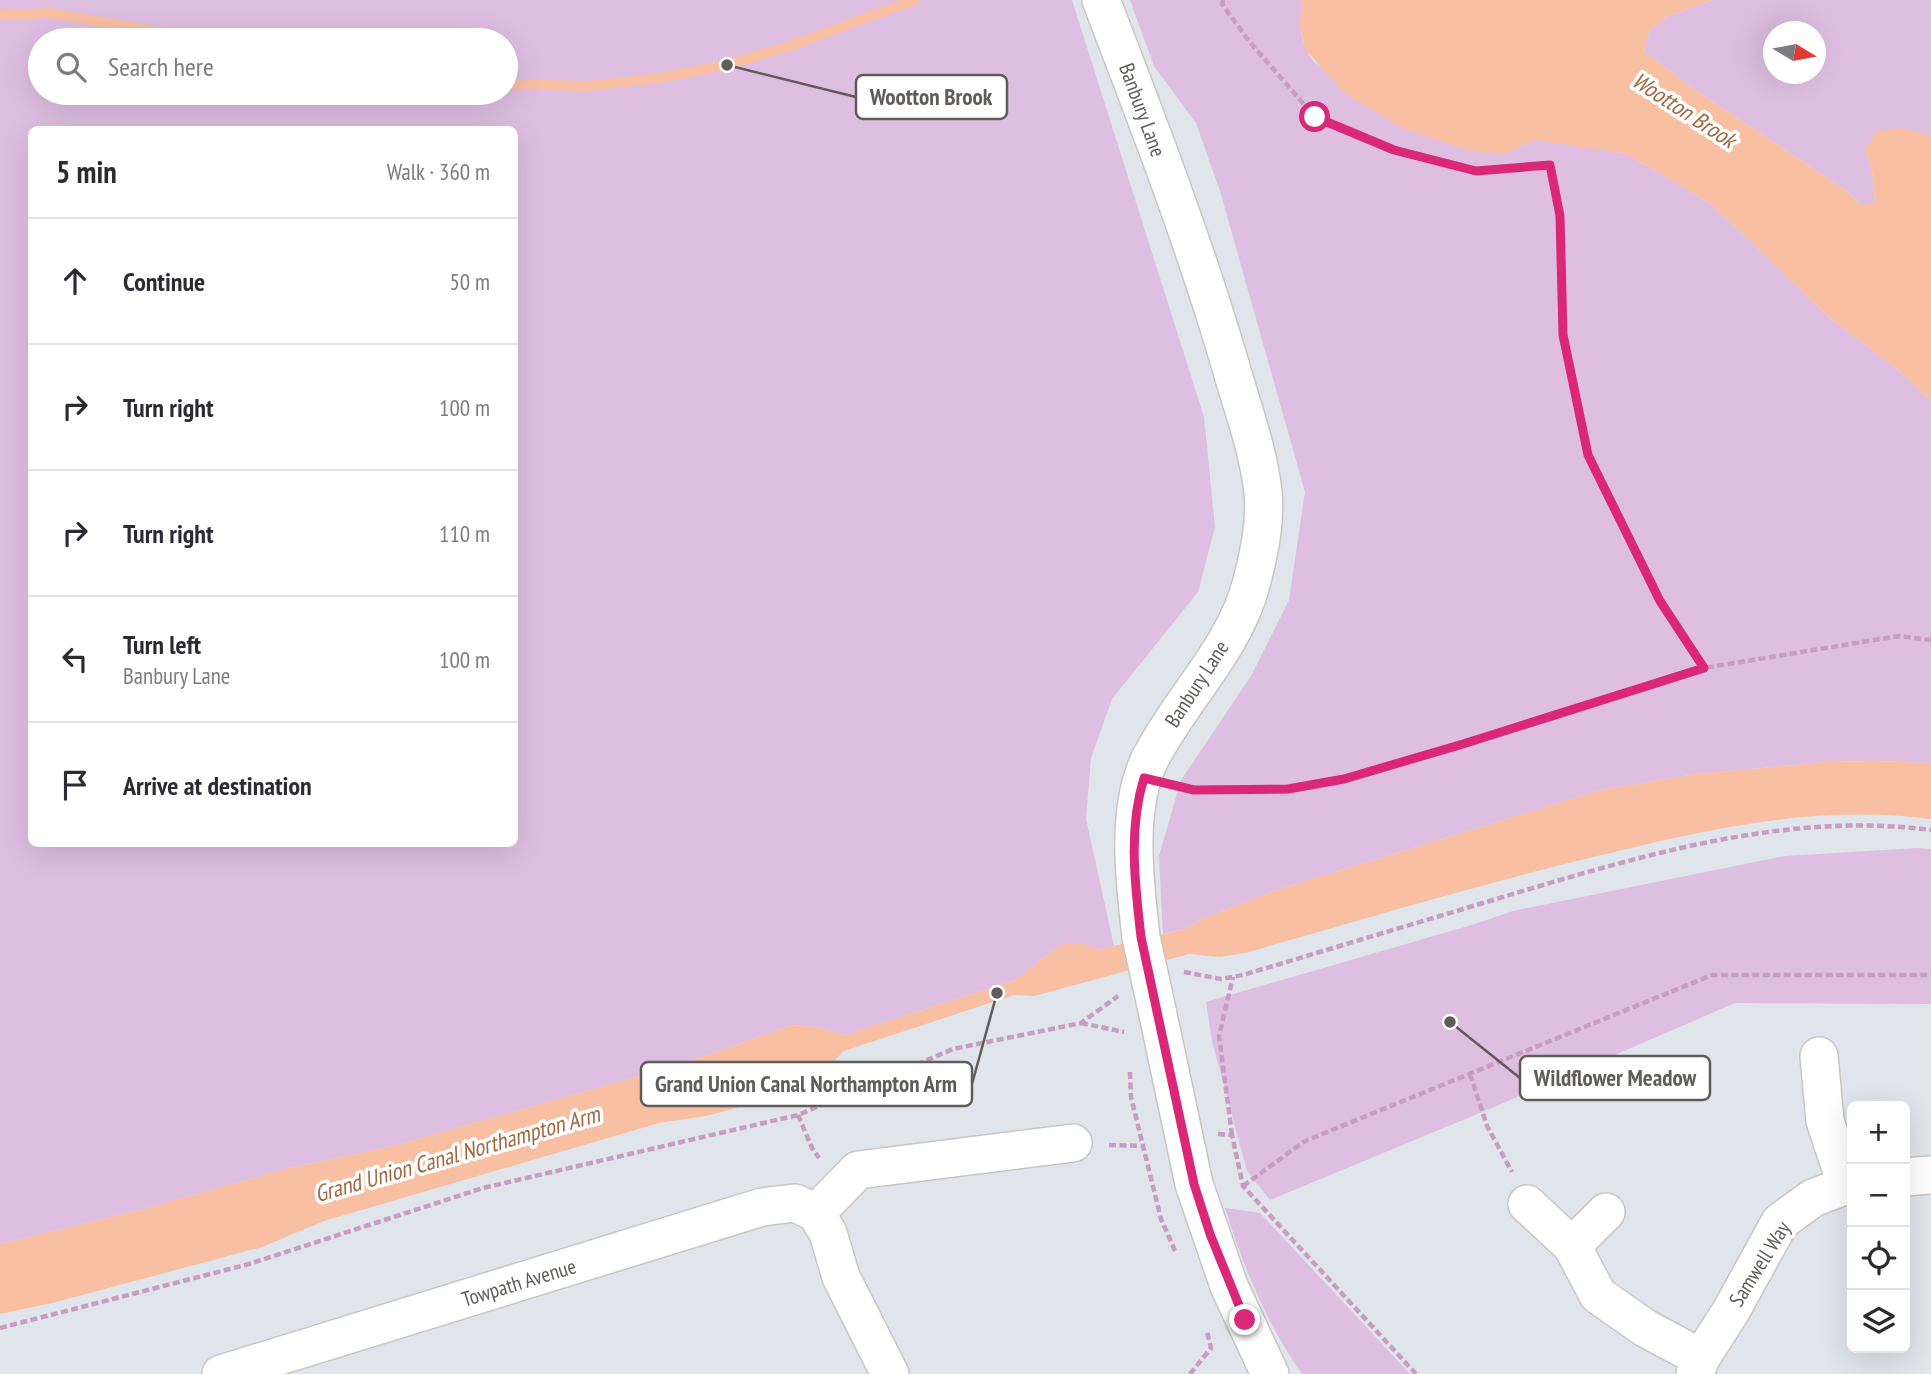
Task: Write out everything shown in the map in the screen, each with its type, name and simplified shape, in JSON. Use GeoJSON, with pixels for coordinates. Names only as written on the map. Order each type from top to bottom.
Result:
{"type":"FeatureCollection","features":[{"type":"Feature","properties":{"kind":"street","name":"Banbury Lane"},"geometry":{"type":"LineString","coordinates":[[1101,0],[1209,290],[1256,447],[1263,494],[1260,547],[1241,615],[1149,762],[1137,801],[1135,846],[1136,895],[1141,937],[1194,1184],[1229,1286],[1270,1374]]}},
{"type":"Feature","properties":{"kind":"street"},"geometry":{"type":"LineString","coordinates":[[1819,1056],[1825,1121],[1847,1178]]}},
{"type":"Feature","properties":{"kind":"street"},"geometry":{"type":"LineString","coordinates":[[890,1374],[841,1277],[828,1233],[828,1200],[858,1170],[1073,1143]]}},
{"type":"Feature","properties":{"kind":"street"},"geometry":{"type":"LineString","coordinates":[[1910,1177],[1931,1175]]}},
{"type":"Feature","properties":{"kind":"street","name":"Samwell Way"},"geometry":{"type":"LineString","coordinates":[[1698,1366],[1780,1222],[1813,1198],[1847,1184]]}},
{"type":"Feature","properties":{"kind":"street"},"geometry":{"type":"LineString","coordinates":[[1522,1193],[1572,1246],[1598,1295],[1698,1366]]}},
{"type":"Feature","properties":{"kind":"street","name":"Towpath Avenue"},"geometry":{"type":"LineString","coordinates":[[221,1374],[762,1207],[828,1200]]}},
{"type":"Feature","properties":{"kind":"street"},"geometry":{"type":"LineString","coordinates":[[1572,1246],[1606,1212]]}},
{"type":"Feature","properties":{"kind":"path"},"geometry":{"type":"LineString","coordinates":[[1223,0],[1222,4],[1249,41],[1315,117],[1394,150],[1476,171],[1550,165],[1560,216],[1563,335],[1588,455],[1660,601],[1704,668]]}},
{"type":"Feature","properties":{"kind":"path"},"geometry":{"type":"LineString","coordinates":[[1144,778],[1194,790],[1288,789],[1344,779],[1704,668],[1899,636],[1931,640]]}},
{"type":"Feature","properties":{"kind":"path"},"geometry":{"type":"LineString","coordinates":[[1174,972],[1194,972],[1222,979],[1233,977],[1583,874],[1683,848],[1786,830],[1847,824],[1931,830]]}},
{"type":"Feature","properties":{"kind":"path"},"geometry":{"type":"LineString","coordinates":[[1416,1374],[1243,1185],[1305,1141],[1712,975],[1931,975]]}},
{"type":"Feature","properties":{"kind":"path"},"geometry":{"type":"LineString","coordinates":[[1232,1136],[1219,1036],[1233,977]]}},
{"type":"Feature","properties":{"kind":"path"},"geometry":{"type":"LineString","coordinates":[[0,1328],[249,1264],[483,1188],[798,1115],[953,1049],[1081,1023],[1122,993]]}},
{"type":"Feature","properties":{"kind":"path"},"geometry":{"type":"LineString","coordinates":[[1470,1074],[1487,1126],[1522,1193]]}},
{"type":"Feature","properties":{"kind":"path"},"geometry":{"type":"LineString","coordinates":[[798,1115],[812,1148],[828,1200]]}},
{"type":"Feature","properties":{"kind":"shaded area"},"geometry":{"type":"Polygon","coordinates":[[[0,0],[1072,0],[1204,417],[1215,527],[1198,592],[1112,699],[1091,758],[1086,819],[1114,946],[1096,950],[1088,945],[1053,950],[1016,980],[844,1035],[816,1027],[792,1025],[692,1061],[393,1146],[285,1169],[144,1209],[0,1244],[0,0]]]}},
{"type":"Feature","properties":{"kind":"shaded area"},"geometry":{"type":"Polygon","coordinates":[[[1130,0],[1300,0],[1303,4],[1302,35],[1306,49],[1315,63],[1506,153],[1535,140],[1623,153],[1712,205],[1831,319],[1897,369],[1931,401],[1931,763],[1825,762],[1696,774],[1601,790],[1277,890],[1204,918],[1185,929],[1163,934],[1159,856],[1181,780],[1251,676],[1289,600],[1305,492],[1220,191],[1196,123],[1154,66],[1130,0]]]}},
{"type":"Feature","properties":{"kind":"shaded area"},"geometry":{"type":"Polygon","coordinates":[[[1712,0],[1931,0],[1931,138],[1929,135],[1865,150],[1872,170],[1875,204],[1861,205],[1848,192],[1695,90],[1644,51],[1649,32],[1666,17],[1712,0]]]}},
{"type":"Feature","properties":{"kind":"shaded area"},"geometry":{"type":"Polygon","coordinates":[[[1931,849],[1931,1004],[1735,1003],[1270,1200],[1247,1171],[1212,1041],[1206,1002],[1513,911],[1785,856],[1931,849]]]}},
{"type":"Feature","properties":{"kind":"shaded area"},"geometry":{"type":"Polygon","coordinates":[[[1225,1208],[1260,1213],[1410,1374],[1302,1374],[1257,1294],[1225,1208]]]}},
{"type":"Feature","properties":{"kind":"water"},"geometry":{"type":"Polygon","coordinates":[[[1300,0],[1712,0],[1666,17],[1649,32],[1644,51],[1695,90],[1848,192],[1861,205],[1875,203],[1872,170],[1865,150],[1876,131],[1901,128],[1929,135],[1931,401],[1897,369],[1831,319],[1712,205],[1623,153],[1535,140],[1506,153],[1474,152],[1402,128],[1344,93],[1305,49],[1299,22],[1303,4],[1300,0]]]}},
{"type":"Feature","properties":{"kind":"water"},"geometry":{"type":"Polygon","coordinates":[[[1825,762],[1931,763],[1931,819],[1886,815],[1800,817],[1716,829],[1503,880],[1245,953],[1219,957],[1189,954],[1034,996],[1014,995],[844,1051],[804,1090],[706,1116],[659,1123],[324,1221],[262,1247],[52,1303],[0,1314],[0,1244],[144,1209],[285,1169],[393,1146],[692,1061],[792,1025],[816,1027],[844,1035],[1016,980],[1053,950],[1069,942],[1088,945],[1097,950],[1185,929],[1204,918],[1277,890],[1601,790],[1696,774],[1825,762]]]}},
{"type":"Feature","properties":{"kind":"waterway","name":"Wootton Brook"},"geometry":{"type":"LineString","coordinates":[[518,84],[587,86],[659,78],[727,65],[790,46],[914,0]]}},
{"type":"Feature","properties":{"kind":"waterway","name":"Wootton Brook"},"geometry":{"type":"LineString","coordinates":[[0,15],[50,13],[137,28]]}},
{"type":"Feature","properties":{"kind":"place","name":"Wootton Brook"},"geometry":{"type":"Point","coordinates":[727,65]}},
{"type":"Feature","properties":{"kind":"place","name":"Grand Union Canal Northampton Arm"},"geometry":{"type":"Point","coordinates":[997,993]}},
{"type":"Feature","properties":{"kind":"place","name":"Wildflower Meadow"},"geometry":{"type":"Point","coordinates":[1450,1022]}},
{"type":"Feature","properties":{"kind":"route"},"geometry":{"type":"LineString","coordinates":[[1245,1320],[1229,1286],[1194,1184],[1141,937],[1136,895],[1135,846],[1137,801],[1144,778],[1194,790],[1288,789],[1344,779],[1704,668],[1660,601],[1588,455],[1563,335],[1560,216],[1550,165],[1476,171],[1394,150],[1315,117]]}}]}
